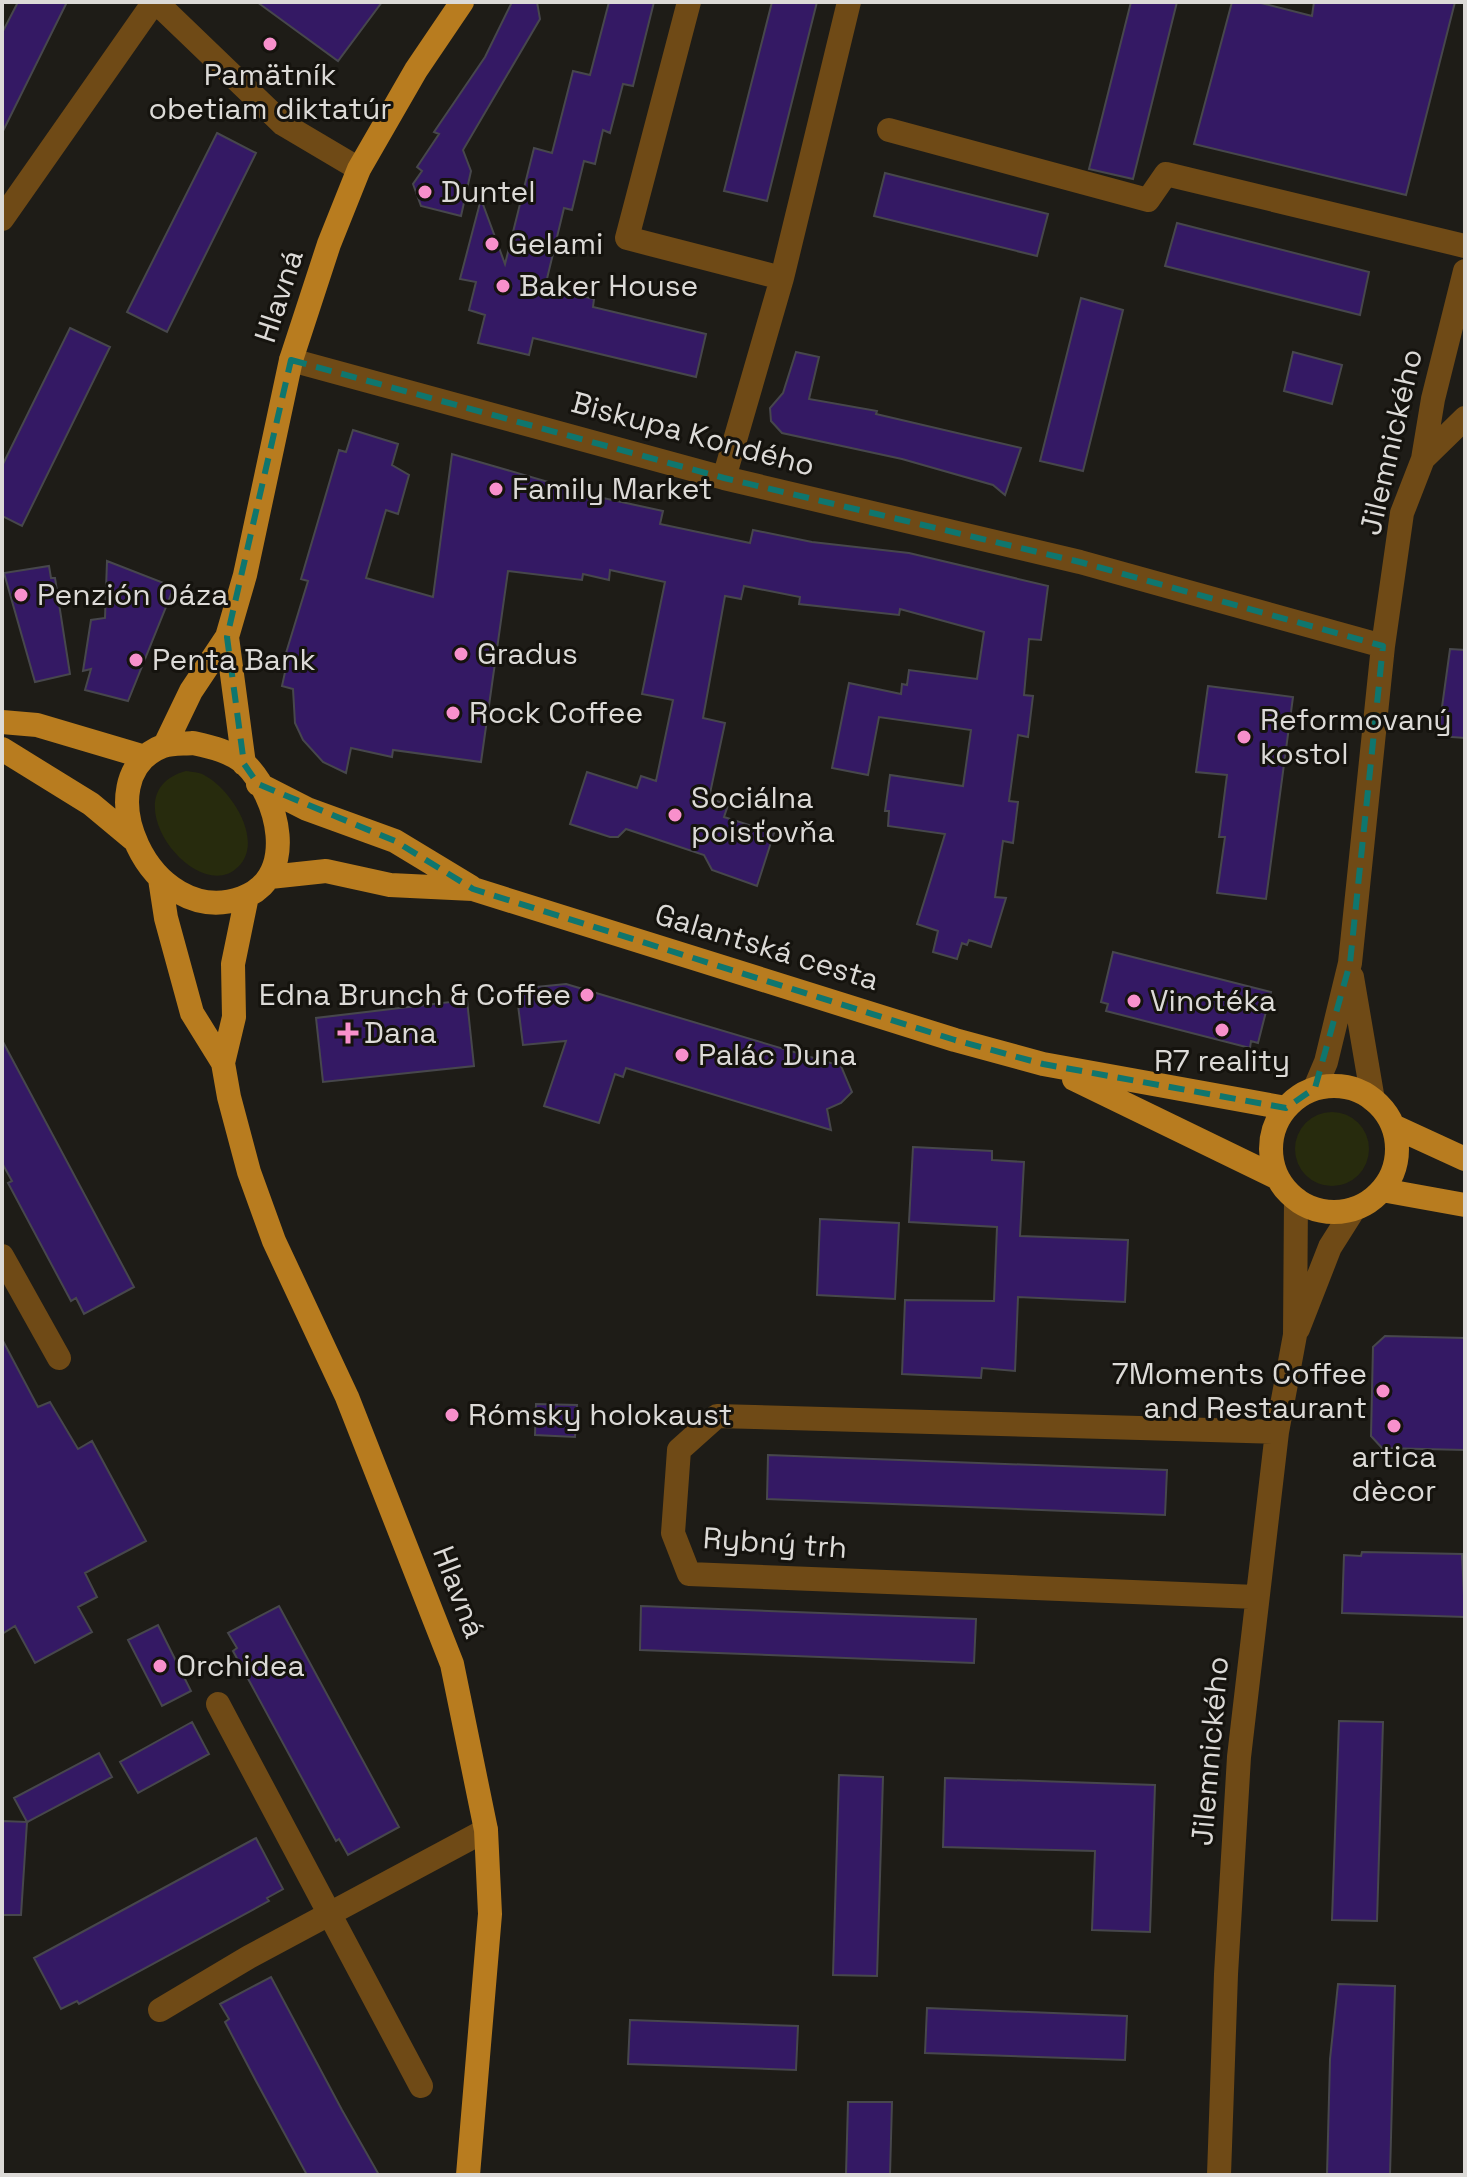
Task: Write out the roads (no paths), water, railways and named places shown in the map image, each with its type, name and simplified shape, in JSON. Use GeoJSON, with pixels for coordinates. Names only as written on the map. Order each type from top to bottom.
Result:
{"type":"FeatureCollection","features":[{"type":"Feature","properties":{"kind":"main road","name":"Hlavná"},"geometry":{"type":"LineString","coordinates":[[227,637],[245,575],[291,360],[329,244],[359,169],[416,70],[462,2]]}},
{"type":"Feature","properties":{"kind":"main road"},"geometry":{"type":"LineString","coordinates":[[133,839],[127,798],[133,776],[155,751],[227,637]]}},
{"type":"Feature","properties":{"kind":"main road"},"geometry":{"type":"LineString","coordinates":[[227,637],[244,764]]}},
{"type":"Feature","properties":{"kind":"main road"},"geometry":{"type":"LineString","coordinates":[[2,722],[37,725],[155,751],[193,743],[220,749],[244,764],[258,784],[277,829],[278,854],[270,877],[247,896],[230,902],[207,902],[179,893],[160,879],[133,839],[91,804],[2,749]]}},
{"type":"Feature","properties":{"kind":"main road"},"geometry":{"type":"LineString","coordinates":[[258,784],[307,809],[395,841],[473,889]]}},
{"type":"Feature","properties":{"kind":"main road"},"geometry":{"type":"LineString","coordinates":[[270,877],[326,871],[390,885],[473,889]]}},
{"type":"Feature","properties":{"kind":"main road"},"geometry":{"type":"LineString","coordinates":[[160,879],[166,918],[192,1013],[223,1063]]}},
{"type":"Feature","properties":{"kind":"main road","name":"Galantská cesta"},"geometry":{"type":"LineString","coordinates":[[473,889],[955,1040],[1043,1064],[1286,1108]]}},
{"type":"Feature","properties":{"kind":"main road"},"geometry":{"type":"LineString","coordinates":[[223,1063],[234,1017],[233,964],[247,896]]}},
{"type":"Feature","properties":{"kind":"main road","name":"Hlavná"},"geometry":{"type":"LineString","coordinates":[[223,1063],[249,1172],[274,1241],[353,1410],[452,1664],[486,1830],[490,1914],[468,2175]]}},
{"type":"Feature","properties":{"kind":"main road","name":"Galantská cesta"},"geometry":{"type":"LineString","coordinates":[[1043,1064],[1278,1178]]}},
{"type":"Feature","properties":{"kind":"main road"},"geometry":{"type":"LineString","coordinates":[[1393,1126],[1396,1160],[1382,1190],[1354,1209],[1320,1210],[1296,1199],[1278,1178],[1271,1143],[1275,1126],[1286,1108],[1315,1088],[1343,1086],[1373,1100],[1393,1126],[1465,1159]]}},
{"type":"Feature","properties":{"kind":"main road"},"geometry":{"type":"LineString","coordinates":[[1382,1190],[1465,1205]]}},
{"type":"Feature","properties":{"kind":"street"},"geometry":{"type":"LineString","coordinates":[[2,219],[155,2],[283,124],[359,169]]}},
{"type":"Feature","properties":{"kind":"street"},"geometry":{"type":"LineString","coordinates":[[689,2],[627,238],[782,278]]}},
{"type":"Feature","properties":{"kind":"street"},"geometry":{"type":"LineString","coordinates":[[724,478],[782,278],[849,2]]}},
{"type":"Feature","properties":{"kind":"street"},"geometry":{"type":"LineString","coordinates":[[889,130],[1148,200],[1166,174],[1465,246]]}},
{"type":"Feature","properties":{"kind":"street","name":"Jilemnického"},"geometry":{"type":"LineString","coordinates":[[1315,1088],[1326,1062],[1350,963],[1383,646],[1402,513],[1423,459],[1433,399],[1465,271]]}},
{"type":"Feature","properties":{"kind":"street","name":"Biskupa Kondého"},"geometry":{"type":"LineString","coordinates":[[291,360],[724,478],[1080,562],[1383,646]]}},
{"type":"Feature","properties":{"kind":"street"},"geometry":{"type":"LineString","coordinates":[[1423,459],[1465,418]]}},
{"type":"Feature","properties":{"kind":"street","name":"Jilemnického"},"geometry":{"type":"LineString","coordinates":[[1350,963],[1373,1100]]}},
{"type":"Feature","properties":{"kind":"street","name":"Jilemnického"},"geometry":{"type":"LineString","coordinates":[[1219,2175],[1238,1772],[1277,1432],[1295,1335],[1296,1199]]}},
{"type":"Feature","properties":{"kind":"street","name":"Jilemnického"},"geometry":{"type":"LineString","coordinates":[[1295,1335],[1330,1247],[1354,1209]]}},
{"type":"Feature","properties":{"kind":"street"},"geometry":{"type":"LineString","coordinates":[[2,1256],[59,1358]]}},
{"type":"Feature","properties":{"kind":"street","name":"Rybný trh"},"geometry":{"type":"LineString","coordinates":[[1256,1597],[689,1574],[673,1533],[679,1450],[717,1416],[1277,1432]]}},
{"type":"Feature","properties":{"kind":"street"},"geometry":{"type":"LineString","coordinates":[[218,1704],[421,2086]]}},
{"type":"Feature","properties":{"kind":"street"},"geometry":{"type":"LineString","coordinates":[[160,2010],[486,1830]]}},
{"type":"Feature","properties":{"kind":"place","name":"Pamätník obetiam diktatúr"},"geometry":{"type":"Point","coordinates":[270,44]}},
{"type":"Feature","properties":{"kind":"place","name":"Duntel"},"geometry":{"type":"Point","coordinates":[425,192]}},
{"type":"Feature","properties":{"kind":"place","name":"Gelami"},"geometry":{"type":"Point","coordinates":[492,244]}},
{"type":"Feature","properties":{"kind":"place","name":"Baker House"},"geometry":{"type":"Point","coordinates":[503,286]}},
{"type":"Feature","properties":{"kind":"place","name":"Family Market"},"geometry":{"type":"Point","coordinates":[496,489]}},
{"type":"Feature","properties":{"kind":"place","name":"Penzión Oáza"},"geometry":{"type":"Point","coordinates":[21,595]}},
{"type":"Feature","properties":{"kind":"place","name":"Gradus"},"geometry":{"type":"Point","coordinates":[461,654]}},
{"type":"Feature","properties":{"kind":"place","name":"Penta Bank"},"geometry":{"type":"Point","coordinates":[136,660]}},
{"type":"Feature","properties":{"kind":"place","name":"Rock Coffee"},"geometry":{"type":"Point","coordinates":[453,713]}},
{"type":"Feature","properties":{"kind":"place","name":"Reformovaný kostol"},"geometry":{"type":"Point","coordinates":[1244,737]}},
{"type":"Feature","properties":{"kind":"place","name":"Sociálna poisťovňa"},"geometry":{"type":"Point","coordinates":[675,815]}},
{"type":"Feature","properties":{"kind":"place","name":"Edna Brunch & Coffee"},"geometry":{"type":"Point","coordinates":[587,995]}},
{"type":"Feature","properties":{"kind":"place","name":"Vinotéka"},"geometry":{"type":"Point","coordinates":[1134,1001]}},
{"type":"Feature","properties":{"kind":"place","name":"R7 reality"},"geometry":{"type":"Point","coordinates":[1222,1030]}},
{"type":"Feature","properties":{"kind":"place","name":"Dana"},"geometry":{"type":"Point","coordinates":[348,1033]}},
{"type":"Feature","properties":{"kind":"place","name":"Palác Duna"},"geometry":{"type":"Point","coordinates":[682,1055]}},
{"type":"Feature","properties":{"kind":"place","name":"7Moments Coffee and Restaurant"},"geometry":{"type":"Point","coordinates":[1383,1391]}},
{"type":"Feature","properties":{"kind":"place","name":"Rómsky holokaust"},"geometry":{"type":"Point","coordinates":[452,1415]}},
{"type":"Feature","properties":{"kind":"place","name":"artica dècor"},"geometry":{"type":"Point","coordinates":[1394,1426]}},
{"type":"Feature","properties":{"kind":"place","name":"Orchidea"},"geometry":{"type":"Point","coordinates":[160,1666]}}]}
